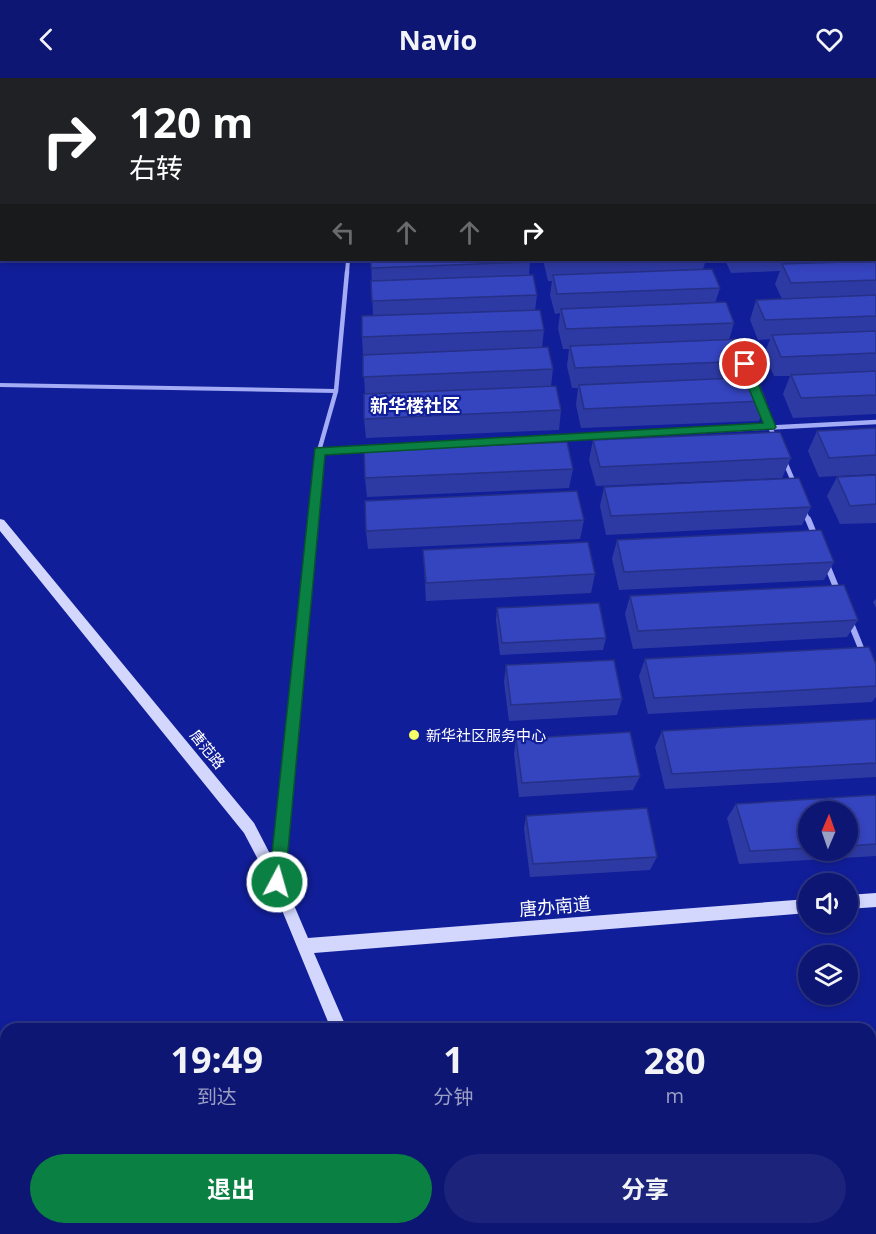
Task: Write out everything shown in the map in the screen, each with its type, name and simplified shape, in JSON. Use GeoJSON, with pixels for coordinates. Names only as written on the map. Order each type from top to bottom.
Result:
{"type":"FeatureCollection","features":[{"type":"Feature","properties":{"kind":"street"},"geometry":{"type":"LineString","coordinates":[[277,882],[320,451],[336,391],[348,261]]}},
{"type":"Feature","properties":{"kind":"street"},"geometry":{"type":"LineString","coordinates":[[757,395],[779,448]]}},
{"type":"Feature","properties":{"kind":"street"},"geometry":{"type":"LineString","coordinates":[[320,451],[876,422]]}},
{"type":"Feature","properties":{"kind":"street"},"geometry":{"type":"LineString","coordinates":[[783,459],[797,491]]}},
{"type":"Feature","properties":{"kind":"street"},"geometry":{"type":"LineString","coordinates":[[801,502],[819,544]]}},
{"type":"Feature","properties":{"kind":"street","name":"唐范路"},"geometry":{"type":"LineString","coordinates":[[0,523],[249,828],[277,882],[337,1023]]}},
{"type":"Feature","properties":{"kind":"street"},"geometry":{"type":"LineString","coordinates":[[823,555],[841,598]]}},
{"type":"Feature","properties":{"kind":"street"},"geometry":{"type":"LineString","coordinates":[[845,609],[867,662]]}},
{"type":"Feature","properties":{"kind":"street"},"geometry":{"type":"LineString","coordinates":[[858,901],[876,900]]}},
{"type":"Feature","properties":{"kind":"street","name":"唐办南道"},"geometry":{"type":"LineString","coordinates":[[305,946],[798,907]]}},
{"type":"Feature","properties":{"kind":"lane"},"geometry":{"type":"LineString","coordinates":[[0,385],[336,391]]}},
{"type":"Feature","properties":{"kind":"building"},"geometry":{"type":"Polygon","coordinates":[[[371,261],[530,262],[371,268],[371,261]]]}},
{"type":"Feature","properties":{"kind":"building"},"geometry":{"type":"Polygon","coordinates":[[[876,261],[876,280],[791,283],[782,264],[876,261]]]}},
{"type":"Feature","properties":{"kind":"building"},"geometry":{"type":"Polygon","coordinates":[[[712,269],[720,288],[557,294],[553,275],[712,269]]]}},
{"type":"Feature","properties":{"kind":"building"},"geometry":{"type":"Polygon","coordinates":[[[533,275],[537,295],[372,301],[371,281],[533,275]]]}},
{"type":"Feature","properties":{"kind":"building"},"geometry":{"type":"Polygon","coordinates":[[[876,295],[876,316],[765,320],[756,300],[876,295]]]}},
{"type":"Feature","properties":{"kind":"building"},"geometry":{"type":"Polygon","coordinates":[[[726,302],[734,323],[566,329],[561,309],[726,302]]]}},
{"type":"Feature","properties":{"kind":"building"},"geometry":{"type":"Polygon","coordinates":[[[540,310],[544,330],[362,337],[362,316],[540,310]]]}},
{"type":"Feature","properties":{"kind":"building"},"geometry":{"type":"Polygon","coordinates":[[[876,331],[876,353],[781,357],[772,335],[876,331]]]}},
{"type":"Feature","properties":{"kind":"building"},"geometry":{"type":"Polygon","coordinates":[[[741,339],[750,361],[575,368],[570,346],[741,339]]]}},
{"type":"Feature","properties":{"kind":"building"},"geometry":{"type":"Polygon","coordinates":[[[548,347],[553,369],[363,377],[363,355],[548,347]]]}},
{"type":"Feature","properties":{"kind":"building"},"geometry":{"type":"Polygon","coordinates":[[[876,371],[876,395],[801,398],[791,375],[876,371]]]}},
{"type":"Feature","properties":{"kind":"building"},"geometry":{"type":"Polygon","coordinates":[[[757,377],[766,401],[584,409],[579,385],[757,377]]]}},
{"type":"Feature","properties":{"kind":"building"},"geometry":{"type":"Polygon","coordinates":[[[556,386],[561,410],[364,419],[364,394],[556,386]]]}},
{"type":"Feature","properties":{"kind":"building"},"geometry":{"type":"Polygon","coordinates":[[[876,428],[876,455],[829,458],[817,431],[876,428]]]}},
{"type":"Feature","properties":{"kind":"building"},"geometry":{"type":"Polygon","coordinates":[[[780,432],[791,458],[600,467],[593,440],[780,432]]]}},
{"type":"Feature","properties":{"kind":"building"},"geometry":{"type":"Polygon","coordinates":[[[567,442],[573,469],[365,478],[364,451],[567,442]]]}},
{"type":"Feature","properties":{"kind":"building"},"geometry":{"type":"Polygon","coordinates":[[[876,475],[876,504],[850,506],[837,477],[876,475]]]}},
{"type":"Feature","properties":{"kind":"building"},"geometry":{"type":"Polygon","coordinates":[[[799,478],[811,507],[611,516],[604,487],[799,478]]]}},
{"type":"Feature","properties":{"kind":"building"},"geometry":{"type":"Polygon","coordinates":[[[577,491],[584,520],[366,531],[365,501],[577,491]]]}},
{"type":"Feature","properties":{"kind":"building"},"geometry":{"type":"Polygon","coordinates":[[[821,530],[834,562],[624,572],[617,540],[821,530]]]}},
{"type":"Feature","properties":{"kind":"building"},"geometry":{"type":"Polygon","coordinates":[[[588,542],[595,574],[426,583],[423,550],[588,542]]]}},
{"type":"Feature","properties":{"kind":"building"},"geometry":{"type":"Polygon","coordinates":[[[844,585],[858,620],[638,631],[630,596],[844,585]]]}},
{"type":"Feature","properties":{"kind":"building"},"geometry":{"type":"Polygon","coordinates":[[[599,603],[606,638],[502,643],[497,608],[599,603]]]}},
{"type":"Feature","properties":{"kind":"building"},"geometry":{"type":"Polygon","coordinates":[[[869,647],[876,664],[876,686],[654,698],[645,659],[869,647]]]}},
{"type":"Feature","properties":{"kind":"building"},"geometry":{"type":"Polygon","coordinates":[[[614,660],[622,699],[511,705],[506,665],[614,660]]]}},
{"type":"Feature","properties":{"kind":"building"},"geometry":{"type":"Polygon","coordinates":[[[876,719],[876,763],[672,774],[662,731],[876,719]]]}},
{"type":"Feature","properties":{"kind":"building"},"geometry":{"type":"Polygon","coordinates":[[[630,732],[640,776],[522,783],[516,739],[630,732]]]}},
{"type":"Feature","properties":{"kind":"building"},"geometry":{"type":"Polygon","coordinates":[[[876,795],[876,844],[858,845],[858,801],[798,801],[798,849],[750,851],[736,804],[876,795]]]}},
{"type":"Feature","properties":{"kind":"building"},"geometry":{"type":"Polygon","coordinates":[[[647,808],[657,857],[533,864],[526,816],[647,808]]]}},
{"type":"Feature","properties":{"kind":"place","name":"新华社区服务中心"},"geometry":{"type":"Point","coordinates":[414,735]}},
{"type":"Feature","properties":{"kind":"district","name":"新华楼社区"},"geometry":{"type":"Point","coordinates":[415,405]}},
{"type":"Feature","properties":{"kind":"route"},"geometry":{"type":"LineString","coordinates":[[277,882],[320,451],[770,427],[745,364]]}}]}
